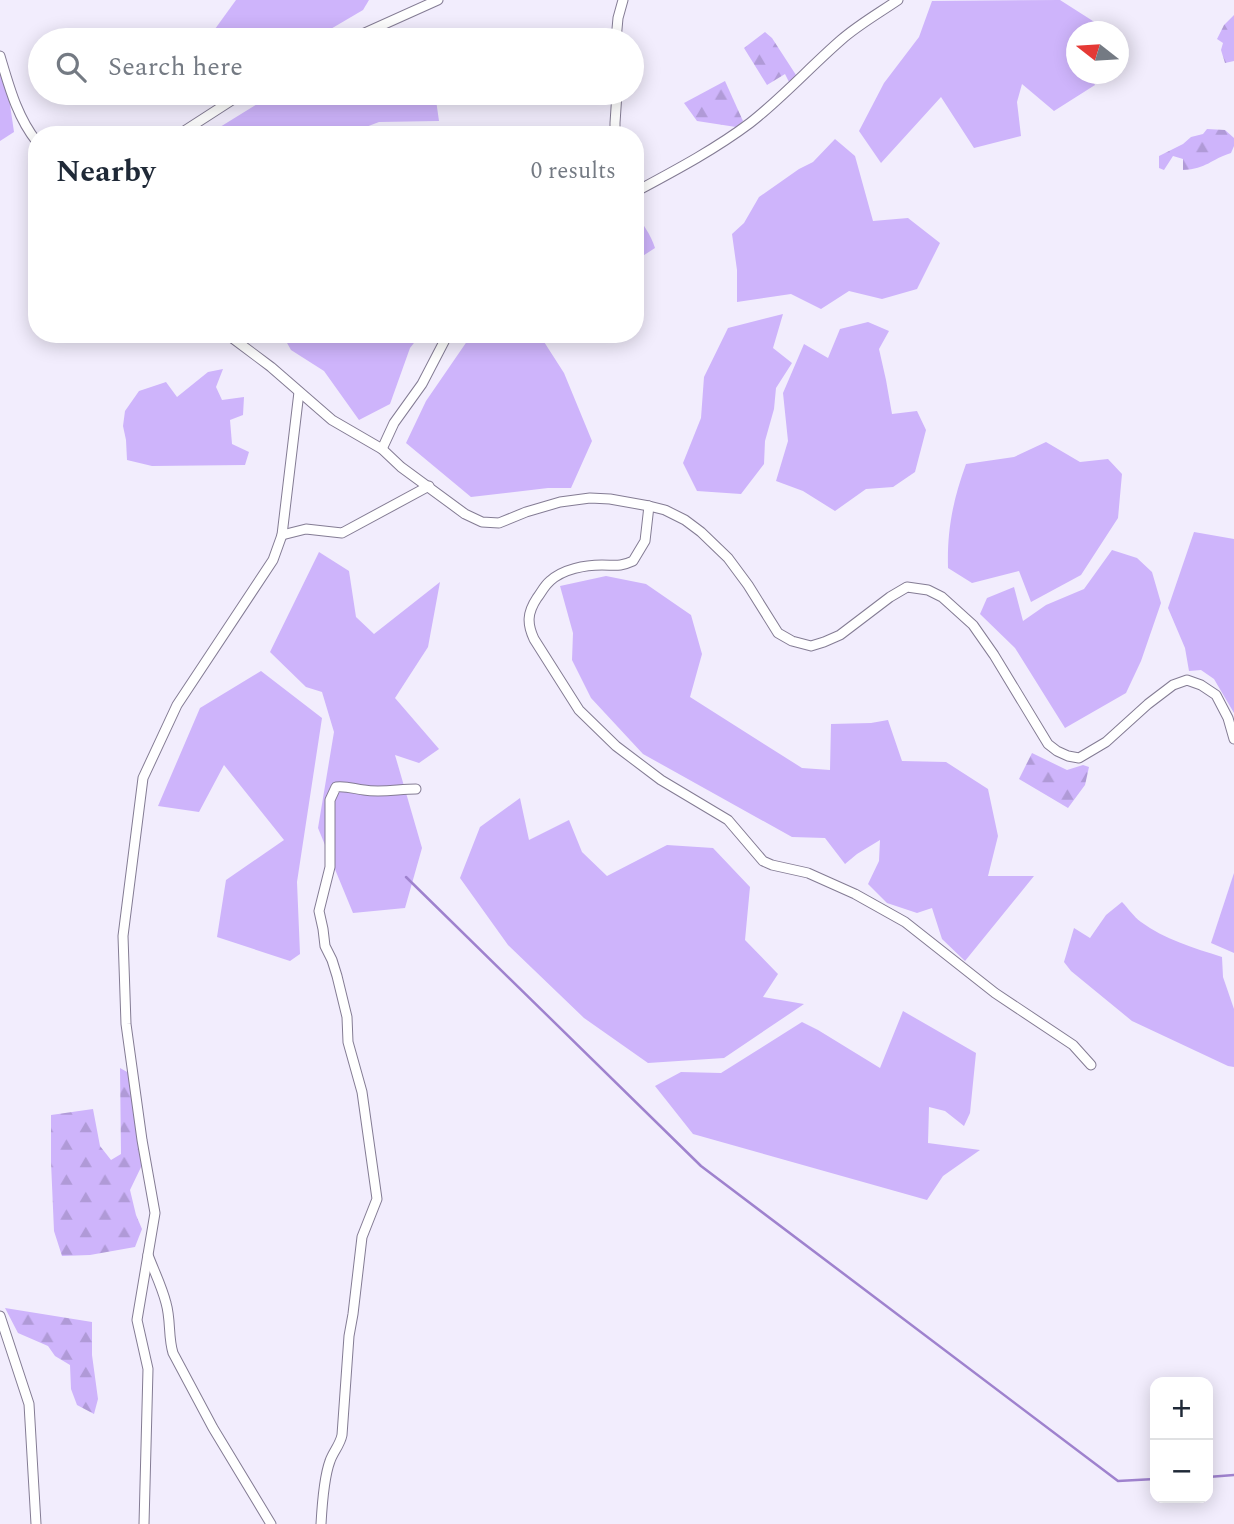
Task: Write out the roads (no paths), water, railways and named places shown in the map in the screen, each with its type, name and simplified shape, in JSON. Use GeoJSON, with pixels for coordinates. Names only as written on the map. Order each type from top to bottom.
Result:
{"type":"FeatureCollection","features":[{"type":"Feature","properties":{"kind":"street"},"geometry":{"type":"LineString","coordinates":[[376,28],[438,0]]}},
{"type":"Feature","properties":{"kind":"street"},"geometry":{"type":"LineString","coordinates":[[617,28],[623,0]]}},
{"type":"Feature","properties":{"kind":"street"},"geometry":{"type":"LineString","coordinates":[[644,187],[741,129],[779,100],[841,39],[898,0]]}},
{"type":"Feature","properties":{"kind":"street"},"geometry":{"type":"LineString","coordinates":[[0,55],[12,94],[28,131]]}},
{"type":"Feature","properties":{"kind":"street"},"geometry":{"type":"LineString","coordinates":[[191,126],[224,105]]}},
{"type":"Feature","properties":{"kind":"street"},"geometry":{"type":"LineString","coordinates":[[615,126],[617,105]]}},
{"type":"Feature","properties":{"kind":"street"},"geometry":{"type":"LineString","coordinates":[[239,343],[332,420],[382,449],[401,467],[464,514],[482,522],[499,523],[560,502],[590,498],[649,506],[666,510],[685,520],[728,558],[778,632],[792,640],[811,646],[840,635],[907,587],[928,590],[942,597],[973,625],[1048,744],[1068,756],[1079,758],[1106,742],[1148,704],[1173,685],[1186,680],[1201,685],[1216,695],[1228,718],[1234,739]]}},
{"type":"Feature","properties":{"kind":"street"},"geometry":{"type":"LineString","coordinates":[[382,449],[394,423],[422,384],[443,343]]}},
{"type":"Feature","properties":{"kind":"street"},"geometry":{"type":"LineString","coordinates":[[144,1524],[148,1369],[137,1320],[155,1213],[126,1024],[123,936],[143,778],[177,705],[273,560],[282,535],[299,392]]}},
{"type":"Feature","properties":{"kind":"street"},"geometry":{"type":"LineString","coordinates":[[282,535],[306,529],[342,533],[429,486]]}},
{"type":"Feature","properties":{"kind":"street"},"geometry":{"type":"LineString","coordinates":[[649,506],[645,541],[634,561],[617,566],[585,566],[553,578],[529,614],[529,627],[534,639],[579,709],[616,746],[661,780],[728,820],[763,861],[772,866],[808,873],[855,894],[905,922],[995,993],[1073,1045],[1091,1065]]}},
{"type":"Feature","properties":{"kind":"street"},"geometry":{"type":"LineString","coordinates":[[320,1524],[327,1474],[342,1435],[349,1336],[362,1237],[377,1199],[362,1092],[348,1042],[346,1017],[337,976],[324,946],[319,911],[330,867],[330,800],[336,788],[348,786],[374,791],[416,789]]}},
{"type":"Feature","properties":{"kind":"street"},"geometry":{"type":"LineString","coordinates":[[147,1254],[166,1303],[173,1353],[213,1428],[271,1524]]}},
{"type":"Feature","properties":{"kind":"street"},"geometry":{"type":"LineString","coordinates":[[0,1316],[29,1404],[36,1524]]}},
{"type":"Feature","properties":{"kind":"waterway"},"geometry":{"type":"LineString","coordinates":[[406,877],[701,1166],[1118,1481],[1150,1479]]}},
{"type":"Feature","properties":{"kind":"waterway"},"geometry":{"type":"LineString","coordinates":[[1213,1477],[1234,1475]]}}]}
